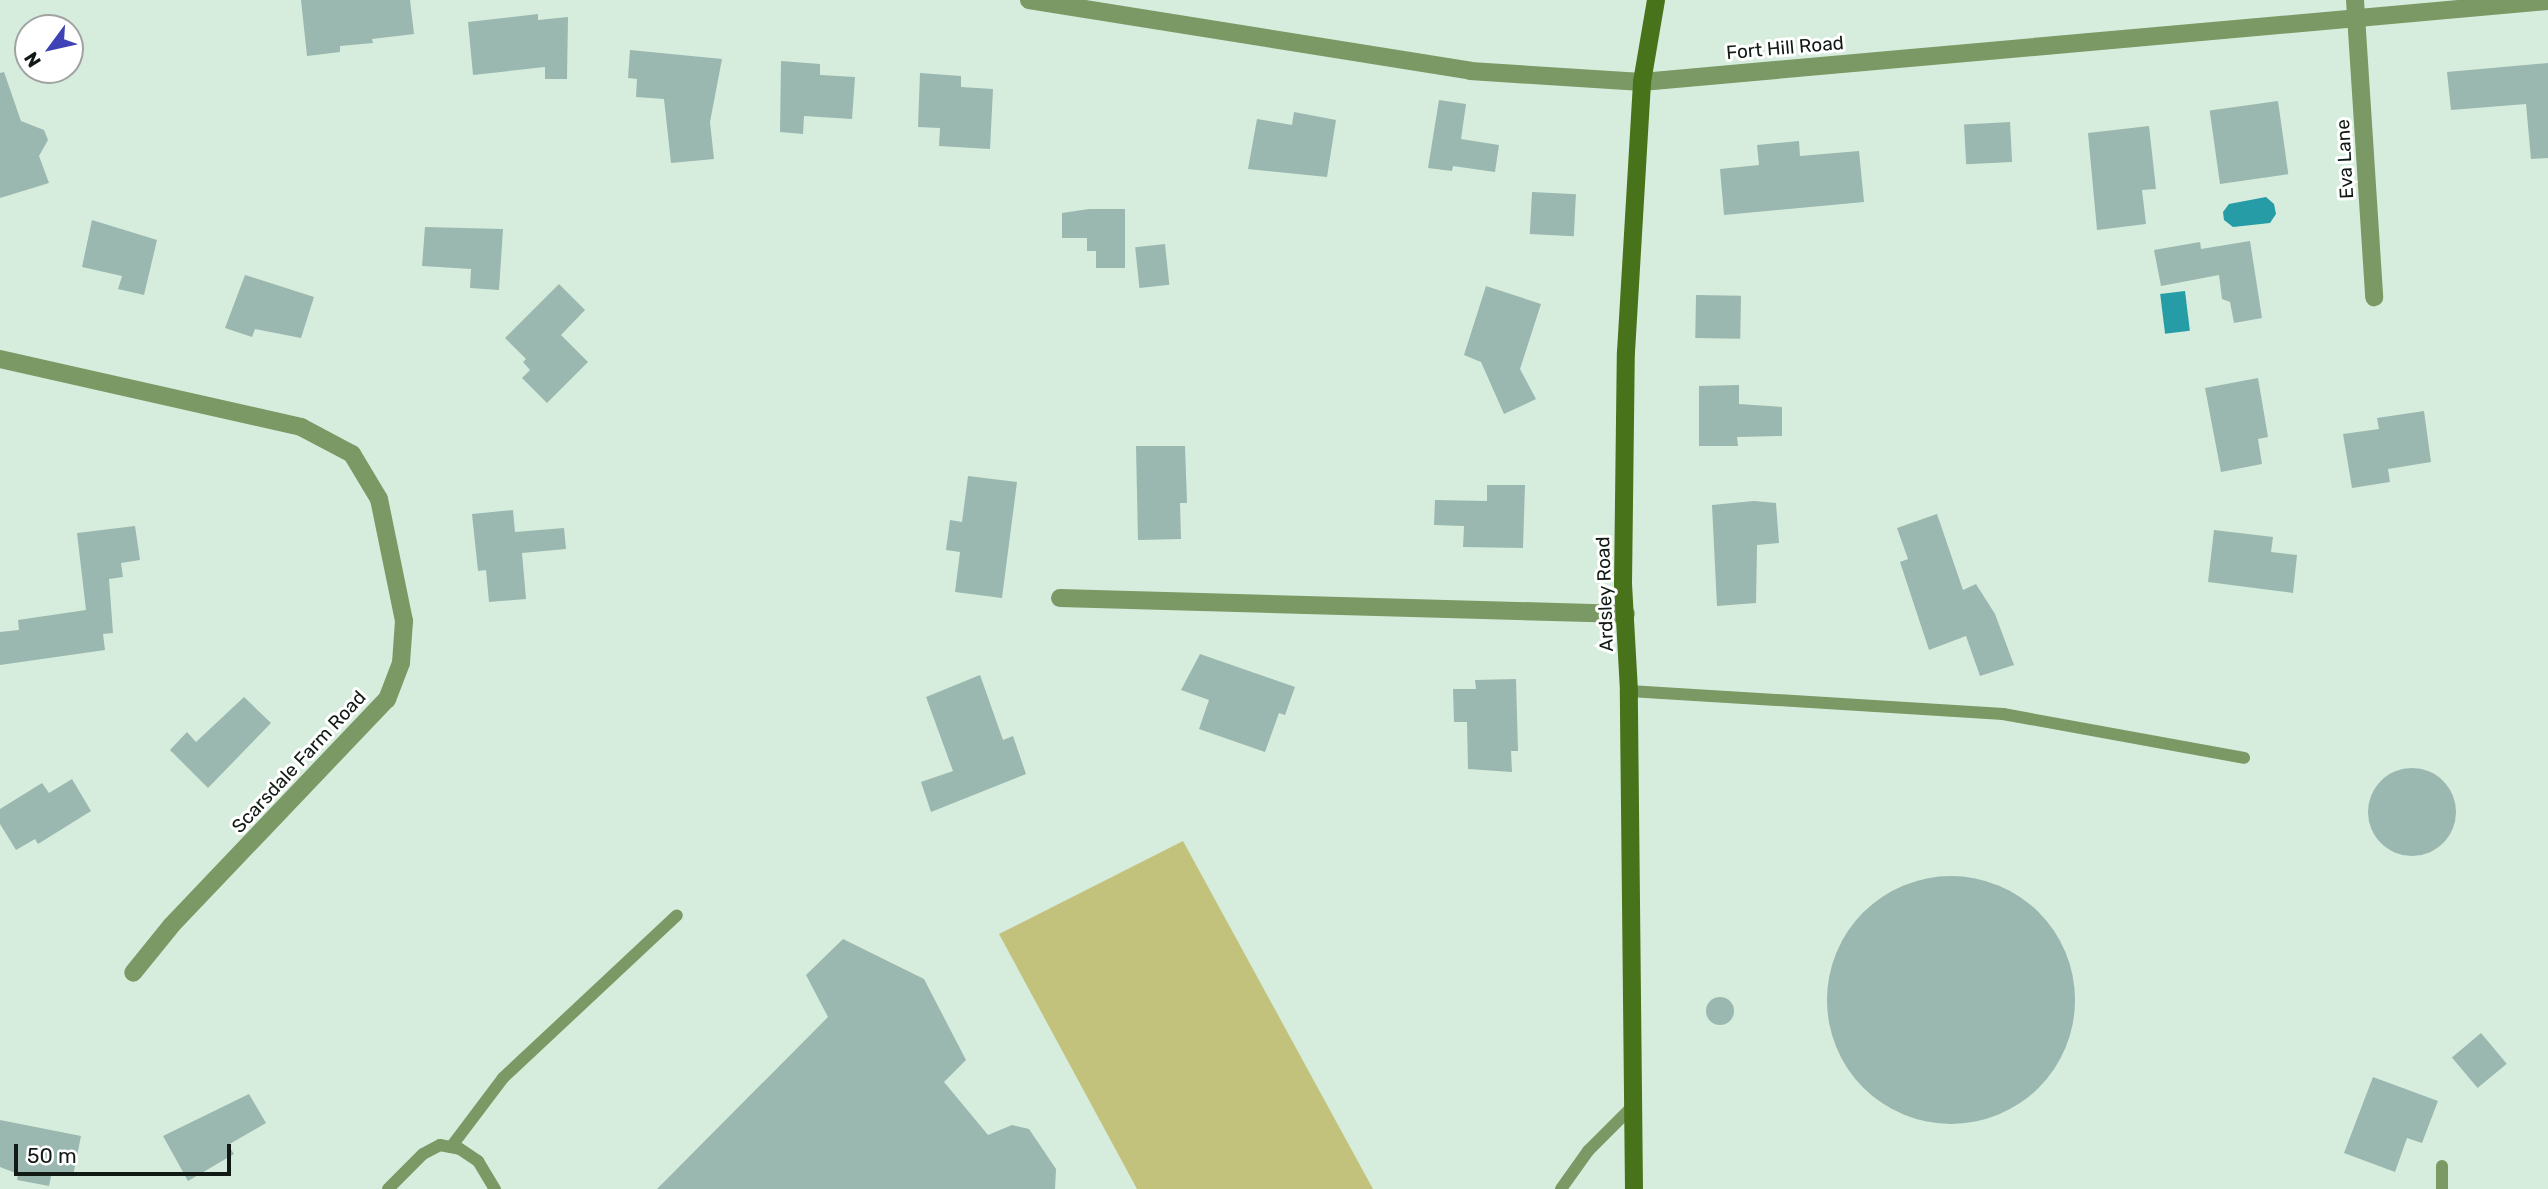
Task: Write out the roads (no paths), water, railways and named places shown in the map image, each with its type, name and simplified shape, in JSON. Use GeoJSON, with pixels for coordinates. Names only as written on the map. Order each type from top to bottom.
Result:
{"type":"FeatureCollection","features":[{"type":"Feature","properties":{"kind":"main road","name":"Ardsley Road"},"geometry":{"type":"LineString","coordinates":[[1634,1189],[1626,614],[1626,352],[1642,82],[1656,0]]}},
{"type":"Feature","properties":{"kind":"street","name":"Fort Hill Road"},"geometry":{"type":"LineString","coordinates":[[1029,0],[1470,71],[1642,82],[2548,1]]}},
{"type":"Feature","properties":{"kind":"street","name":"Eva Lane"},"geometry":{"type":"LineString","coordinates":[[2355,0],[2374,297]]}},
{"type":"Feature","properties":{"kind":"street","name":"Scarsdale Farm Road"},"geometry":{"type":"LineString","coordinates":[[0,359],[301,427],[352,454],[379,499],[404,621],[401,663],[387,699],[170,926],[133,972]]}},
{"type":"Feature","properties":{"kind":"street"},"geometry":{"type":"LineString","coordinates":[[1060,598],[1626,614]]}},
{"type":"Feature","properties":{"kind":"lane"},"geometry":{"type":"LineString","coordinates":[[1629,691],[2003,714],[2244,758]]}},
{"type":"Feature","properties":{"kind":"lane"},"geometry":{"type":"LineString","coordinates":[[452,1147],[503,1078],[677,915]]}},
{"type":"Feature","properties":{"kind":"lane"},"geometry":{"type":"LineString","coordinates":[[1562,1189],[1588,1151],[1633,1106]]}},
{"type":"Feature","properties":{"kind":"lane"},"geometry":{"type":"LineString","coordinates":[[388,1189],[423,1154],[440,1144],[452,1147],[478,1161],[495,1189]]}},
{"type":"Feature","properties":{"kind":"lane"},"geometry":{"type":"LineString","coordinates":[[2442,1166],[2442,1189]]}},
{"type":"Feature","properties":{"kind":"water"},"geometry":{"type":"Polygon","coordinates":[[[2266,197],[2274,204],[2276,214],[2270,223],[2233,227],[2224,220],[2223,212],[2229,204],[2266,197]]]}},
{"type":"Feature","properties":{"kind":"water"},"geometry":{"type":"Polygon","coordinates":[[[2185,291],[2190,331],[2165,334],[2160,294],[2185,291]]]}}]}
